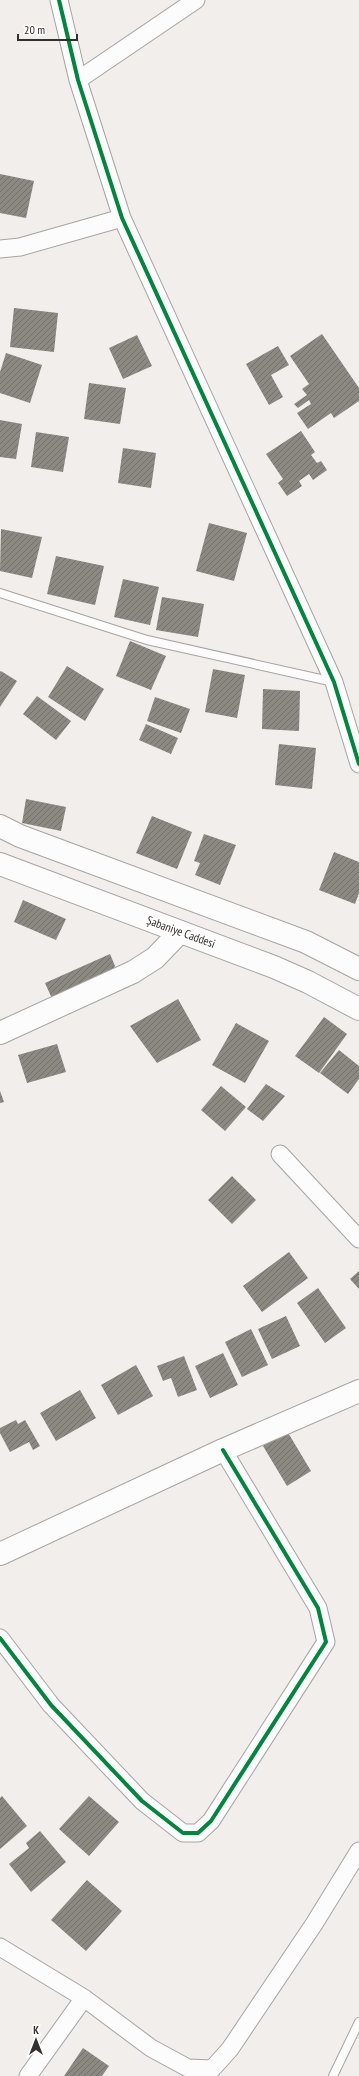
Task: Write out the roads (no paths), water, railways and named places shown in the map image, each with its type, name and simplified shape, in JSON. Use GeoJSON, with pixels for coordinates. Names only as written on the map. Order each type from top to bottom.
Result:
{"type":"FeatureCollection","features":[{"type":"Feature","properties":{"kind":"main road"},"geometry":{"type":"LineString","coordinates":[[0,826],[20,836],[306,942],[359,970]]}},
{"type":"Feature","properties":{"kind":"main road","name":"Şabaniye Caddesi"},"geometry":{"type":"LineString","coordinates":[[0,864],[281,970],[308,982],[359,1009]]}},
{"type":"Feature","properties":{"kind":"main road"},"geometry":{"type":"LineString","coordinates":[[0,1033],[132,972],[155,958],[180,932]]}},
{"type":"Feature","properties":{"kind":"main road"},"geometry":{"type":"LineString","coordinates":[[0,1554],[223,1450],[359,1391]]}},
{"type":"Feature","properties":{"kind":"street"},"geometry":{"type":"LineString","coordinates":[[59,0],[78,80],[122,218],[334,682],[359,764]]}},
{"type":"Feature","properties":{"kind":"street"},"geometry":{"type":"LineString","coordinates":[[78,80],[196,0]]}},
{"type":"Feature","properties":{"kind":"street"},"geometry":{"type":"LineString","coordinates":[[0,249],[20,248],[122,218]]}},
{"type":"Feature","properties":{"kind":"street"},"geometry":{"type":"LineString","coordinates":[[280,1154],[359,1239]]}},
{"type":"Feature","properties":{"kind":"street"},"geometry":{"type":"LineString","coordinates":[[0,1638],[51,1705],[142,1801],[183,1833],[198,1833],[211,1821],[326,1642],[318,1608],[223,1450]]}},
{"type":"Feature","properties":{"kind":"street"},"geometry":{"type":"LineString","coordinates":[[0,1947],[84,1998],[151,2048],[188,2068],[212,2069],[230,2049],[314,1924],[359,1851]]}},
{"type":"Feature","properties":{"kind":"street"},"geometry":{"type":"LineString","coordinates":[[28,2076],[84,1998]]}},
{"type":"Feature","properties":{"kind":"lane"},"geometry":{"type":"LineString","coordinates":[[0,593],[147,640],[334,682]]}},
{"type":"Feature","properties":{"kind":"lane"},"geometry":{"type":"LineString","coordinates":[[333,2076],[359,2022]]}}]}
